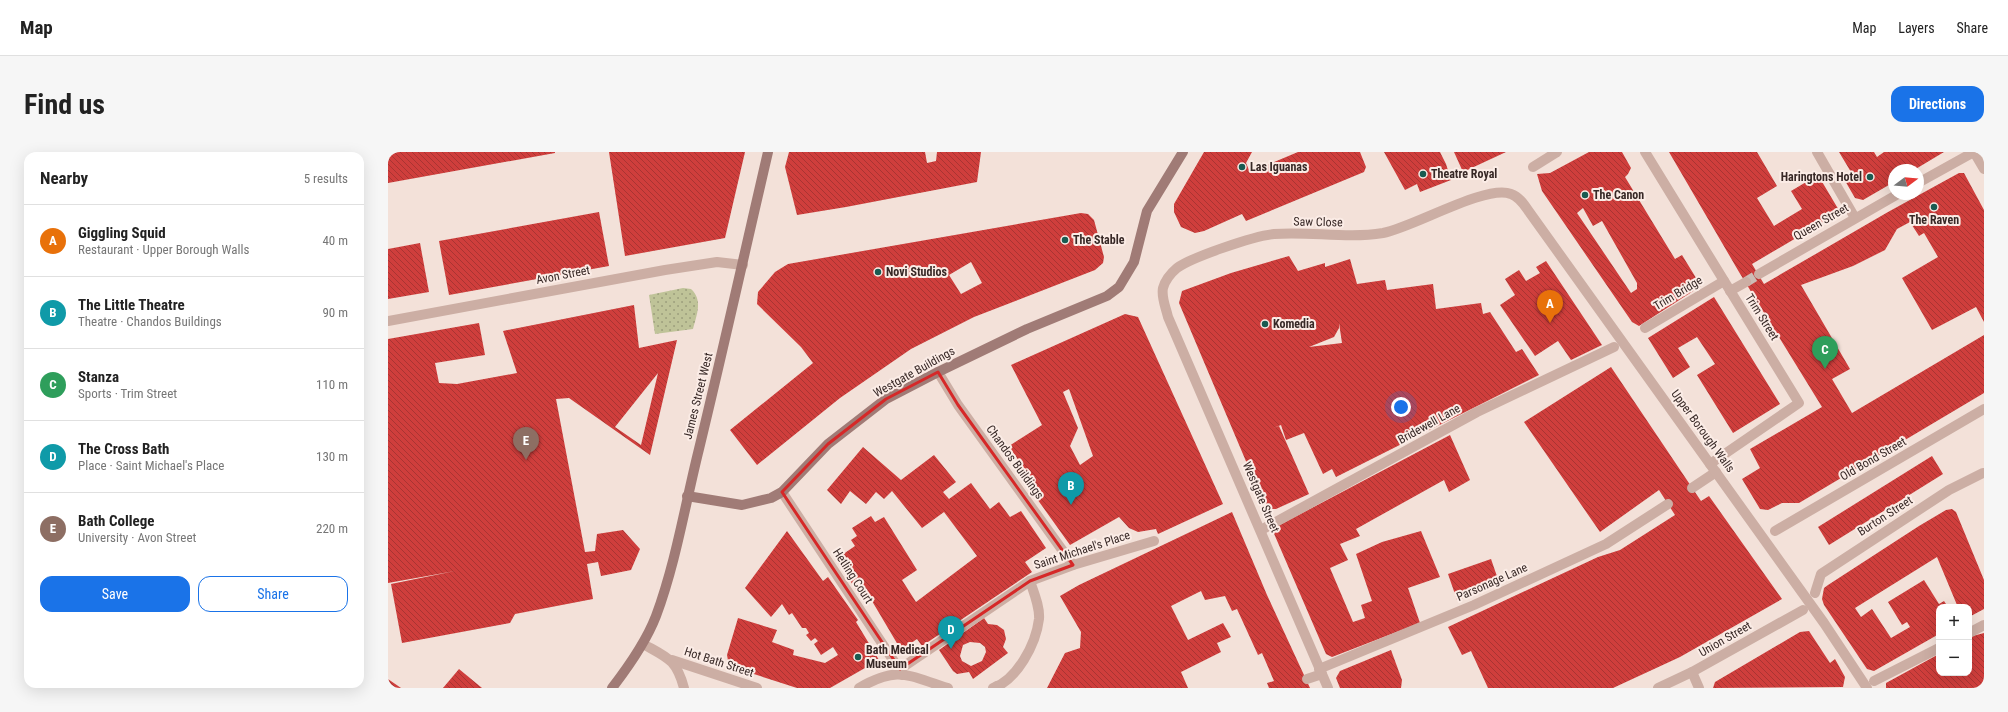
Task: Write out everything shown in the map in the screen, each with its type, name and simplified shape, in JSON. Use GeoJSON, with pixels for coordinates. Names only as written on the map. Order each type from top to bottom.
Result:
{"type":"FeatureCollection","features":[{"type":"Feature","properties":{"kind":"street","name":"James Street West"},"geometry":{"type":"LineString","coordinates":[[612,688],[643,644],[656,617],[677,546],[687,496],[743,265],[768,152]]}},
{"type":"Feature","properties":{"kind":"street","name":"Westgate Buildings"},"geometry":{"type":"LineString","coordinates":[[687,496],[742,505],[771,498],[782,492],[828,444],[886,399],[1027,329],[1107,296],[1119,287],[1126,278],[1134,262],[1139,238],[1147,212],[1183,152]]}},
{"type":"Feature","properties":{"kind":"street"},"geometry":{"type":"LineString","coordinates":[[1533,167],[1557,152]]}},
{"type":"Feature","properties":{"kind":"street","name":"Trim Street"},"geometry":{"type":"LineString","coordinates":[[1645,152],[1799,403],[1713,468]]}},
{"type":"Feature","properties":{"kind":"street"},"geometry":{"type":"LineString","coordinates":[[1817,152],[1854,218]]}},
{"type":"Feature","properties":{"kind":"street"},"geometry":{"type":"LineString","coordinates":[[1924,180],[1974,152],[1984,170]]}},
{"type":"Feature","properties":{"kind":"street","name":"Saw Close"},"geometry":{"type":"LineString","coordinates":[[1168,317],[1163,300],[1163,288],[1166,280],[1177,268],[1253,238],[1274,234],[1330,235],[1383,233],[1485,195],[1499,191],[1512,194]]}},
{"type":"Feature","properties":{"kind":"street","name":"Upper Borough Walls"},"geometry":{"type":"LineString","coordinates":[[1512,194],[1522,202],[1824,623],[1870,684]]}},
{"type":"Feature","properties":{"kind":"street","name":"Queen Street"},"geometry":{"type":"LineString","coordinates":[[1759,274],[1888,199]]}},
{"type":"Feature","properties":{"kind":"street","name":"Avon Street"},"geometry":{"type":"LineString","coordinates":[[388,321],[665,270],[718,262],[743,265]]}},
{"type":"Feature","properties":{"kind":"street","name":"Trim Bridge"},"geometry":{"type":"LineString","coordinates":[[1645,328],[1724,281]]}},
{"type":"Feature","properties":{"kind":"street"},"geometry":{"type":"LineString","coordinates":[[1730,291],[1746,282]]}},
{"type":"Feature","properties":{"kind":"street","name":"Westgate Street"},"geometry":{"type":"LineString","coordinates":[[1168,317],[1328,688]]}},
{"type":"Feature","properties":{"kind":"street","name":"Bridewell Lane"},"geometry":{"type":"LineString","coordinates":[[1261,530],[1477,412],[1614,347]]}},
{"type":"Feature","properties":{"kind":"street","name":"Chandos Buildings"},"geometry":{"type":"LineString","coordinates":[[938,372],[958,405],[1073,565]]}},
{"type":"Feature","properties":{"kind":"street","name":"Old Bond Street"},"geometry":{"type":"LineString","coordinates":[[1775,531],[1984,409]]}},
{"type":"Feature","properties":{"kind":"street"},"geometry":{"type":"LineString","coordinates":[[1692,488],[1713,468]]}},
{"type":"Feature","properties":{"kind":"street","name":"Burton Street"},"geometry":{"type":"LineString","coordinates":[[1815,594],[1821,574],[1949,490],[1983,473]]}},
{"type":"Feature","properties":{"kind":"street","name":"Hetling Court"},"geometry":{"type":"LineString","coordinates":[[782,492],[902,672]]}},
{"type":"Feature","properties":{"kind":"street","name":"Parsonage Lane"},"geometry":{"type":"LineString","coordinates":[[1307,679],[1320,671],[1474,605],[1606,544],[1668,504]]}},
{"type":"Feature","properties":{"kind":"street","name":"Saint Michael's Place"},"geometry":{"type":"LineString","coordinates":[[902,672],[1030,581],[1073,565],[1154,541]]}},
{"type":"Feature","properties":{"kind":"street"},"geometry":{"type":"LineString","coordinates":[[996,688],[1015,672],[1026,657],[1033,641],[1039,618],[1036,598],[1030,581]]}},
{"type":"Feature","properties":{"kind":"street","name":"Union Street"},"geometry":{"type":"LineString","coordinates":[[1658,688],[1692,672],[1802,610]]}},
{"type":"Feature","properties":{"kind":"street"},"geometry":{"type":"LineString","coordinates":[[1972,631],[1984,625]]}},
{"type":"Feature","properties":{"kind":"street","name":"Hot Bath Street"},"geometry":{"type":"LineString","coordinates":[[643,644],[672,660],[758,688]]}},
{"type":"Feature","properties":{"kind":"street"},"geometry":{"type":"LineString","coordinates":[[1870,684],[1936,650]]}},
{"type":"Feature","properties":{"kind":"street"},"geometry":{"type":"LineString","coordinates":[[672,660],[680,672],[684,688]]}},
{"type":"Feature","properties":{"kind":"street"},"geometry":{"type":"LineString","coordinates":[[859,688],[886,675],[902,672],[948,688]]}},
{"type":"Feature","properties":{"kind":"street"},"geometry":{"type":"LineString","coordinates":[[1692,672],[1699,688]]}},
{"type":"Feature","properties":{"kind":"highlighted area"},"geometry":{"type":"Polygon","coordinates":[[[938,372],[958,405],[1073,565],[1030,581],[900,669],[782,492],[828,444],[886,399],[938,372]]]}},
{"type":"Feature","properties":{"kind":"green space"},"geometry":{"type":"Polygon","coordinates":[[[683,288],[691,289],[697,298],[698,308],[693,329],[655,334],[649,295],[683,288]]]}},
{"type":"Feature","properties":{"kind":"building"},"geometry":{"type":"Polygon","coordinates":[[[388,152],[555,152],[555,153],[388,183],[388,152]]]}},
{"type":"Feature","properties":{"kind":"building"},"geometry":{"type":"Polygon","coordinates":[[[609,152],[745,152],[725,238],[625,256],[609,152]]]}},
{"type":"Feature","properties":{"kind":"building"},"geometry":{"type":"Polygon","coordinates":[[[789,152],[925,152],[927,163],[936,161],[937,152],[981,152],[977,182],[797,215],[785,167],[789,152]]]}},
{"type":"Feature","properties":{"kind":"building"},"geometry":{"type":"Polygon","coordinates":[[[1204,152],[1252,152],[1246,163],[1250,172],[1298,152],[1360,152],[1366,167],[1364,172],[1246,221],[1242,214],[1204,231],[1195,233],[1181,227],[1174,212],[1174,204],[1204,152]]]}},
{"type":"Feature","properties":{"kind":"building","name":"Theatre Royal"},"geometry":{"type":"Polygon","coordinates":[[[1384,152],[1440,152],[1451,180],[1420,192],[1417,184],[1405,190],[1384,152]]]}},
{"type":"Feature","properties":{"kind":"building"},"geometry":{"type":"Polygon","coordinates":[[[1454,152],[1506,152],[1463,172],[1454,152]]]}},
{"type":"Feature","properties":{"kind":"building"},"geometry":{"type":"Polygon","coordinates":[[[1589,152],[1622,152],[1631,168],[1625,177],[1675,259],[1682,255],[1701,286],[1639,326],[1632,322],[1542,191],[1537,174],[1550,173],[1589,152]],[[1583,208],[1577,213],[1631,293],[1637,289],[1637,283],[1602,221],[1593,226],[1583,208]]]}},
{"type":"Feature","properties":{"kind":"building"},"geometry":{"type":"Polygon","coordinates":[[[1669,152],[1757,152],[1777,186],[1757,198],[1774,226],[1802,209],[1791,191],[1818,175],[1840,212],[1752,264],[1764,284],[1910,200],[1924,200],[1924,192],[1959,173],[1964,173],[1984,210],[1984,322],[1976,307],[1932,330],[1902,278],[1938,257],[1924,233],[1919,236],[1910,222],[1897,229],[1885,250],[1853,266],[1801,285],[1850,369],[1832,379],[1852,413],[1984,335],[1984,393],[1799,503],[1782,503],[1768,510],[1760,509],[1742,479],[1760,468],[1750,449],[1822,407],[1739,272],[1669,152]]]}},
{"type":"Feature","properties":{"kind":"building","name":"Haringtons Hotel"},"geometry":{"type":"Polygon","coordinates":[[[1839,152],[1874,152],[1877,157],[1884,152],[1944,152],[1924,164],[1888,164],[1888,185],[1863,200],[1855,198],[1844,179],[1846,174],[1851,172],[1839,152]]]}},
{"type":"Feature","properties":{"kind":"building"},"geometry":{"type":"Polygon","coordinates":[[[599,212],[609,266],[449,295],[439,241],[599,212]]]}},
{"type":"Feature","properties":{"kind":"building"},"geometry":{"type":"Polygon","coordinates":[[[1081,213],[1088,214],[1094,220],[1104,257],[1103,263],[1095,270],[974,317],[911,349],[840,398],[757,465],[730,430],[813,363],[801,347],[757,304],[758,292],[775,272],[788,264],[1081,213]],[[971,262],[949,275],[961,294],[982,283],[971,262]]]}},
{"type":"Feature","properties":{"kind":"building"},"geometry":{"type":"Polygon","coordinates":[[[420,243],[429,292],[388,299],[388,249],[420,243]]]}},
{"type":"Feature","properties":{"kind":"building"},"geometry":{"type":"Polygon","coordinates":[[[1289,256],[1298,271],[1325,263],[1325,267],[1350,259],[1357,284],[1385,280],[1387,290],[1433,284],[1436,309],[1481,303],[1483,314],[1490,312],[1516,352],[1522,349],[1539,375],[1336,477],[1332,469],[1323,474],[1304,433],[1286,440],[1281,425],[1273,428],[1279,426],[1309,494],[1276,509],[1269,509],[1259,492],[1179,303],[1182,291],[1231,273],[1289,256]],[[1339,323],[1339,328],[1334,337],[1309,347],[1342,343],[1339,323]]]}},
{"type":"Feature","properties":{"kind":"building"},"geometry":{"type":"Polygon","coordinates":[[[1546,261],[1602,345],[1571,360],[1558,341],[1535,356],[1500,305],[1515,295],[1505,279],[1519,270],[1526,281],[1540,273],[1536,267],[1546,261]]]}},
{"type":"Feature","properties":{"kind":"building"},"geometry":{"type":"Polygon","coordinates":[[[1714,297],[1780,404],[1733,433],[1697,375],[1715,364],[1697,337],[1678,348],[1690,367],[1673,378],[1648,338],[1714,297]]]}},
{"type":"Feature","properties":{"kind":"building"},"geometry":{"type":"Polygon","coordinates":[[[634,305],[639,348],[677,340],[650,455],[569,398],[556,399],[585,552],[595,551],[597,534],[623,530],[640,549],[631,570],[601,576],[598,562],[587,564],[593,599],[515,614],[510,623],[402,643],[391,584],[455,571],[388,583],[388,339],[479,323],[485,355],[435,363],[439,383],[457,384],[517,373],[503,331],[634,305]],[[658,373],[615,427],[641,445],[658,373]]]}},
{"type":"Feature","properties":{"kind":"building"},"geometry":{"type":"Polygon","coordinates":[[[1125,314],[1138,317],[1223,504],[1158,534],[1156,529],[1138,532],[1129,528],[1119,517],[1070,545],[1020,475],[1026,472],[1009,446],[1042,425],[1011,365],[1125,314]],[[1069,389],[1063,392],[1078,428],[1070,446],[1080,465],[1093,456],[1069,389]]]}},
{"type":"Feature","properties":{"kind":"building"},"geometry":{"type":"Polygon","coordinates":[[[1611,367],[1701,501],[1709,496],[1782,599],[1680,657],[1613,688],[1488,688],[1471,651],[1462,655],[1448,627],[1598,557],[1620,550],[1675,515],[1659,490],[1600,532],[1524,422],[1611,367]]]}},
{"type":"Feature","properties":{"kind":"building"},"geometry":{"type":"Polygon","coordinates":[[[1450,435],[1470,480],[1449,492],[1444,480],[1356,529],[1360,536],[1340,544],[1348,560],[1330,568],[1353,622],[1365,618],[1361,605],[1372,601],[1356,554],[1382,542],[1421,531],[1440,577],[1408,588],[1420,623],[1332,657],[1326,654],[1272,529],[1450,435]]]}},
{"type":"Feature","properties":{"kind":"building"},"geometry":{"type":"Polygon","coordinates":[[[863,447],[901,480],[934,455],[956,482],[943,492],[949,499],[971,483],[990,509],[999,502],[1010,517],[1021,511],[1046,548],[1025,562],[1032,572],[922,646],[917,639],[901,650],[872,601],[866,605],[836,559],[855,546],[851,540],[857,536],[852,528],[871,516],[875,522],[884,517],[917,570],[902,580],[916,602],[977,556],[944,512],[922,528],[892,491],[884,499],[876,492],[866,504],[850,491],[841,504],[827,490],[863,447]]]}},
{"type":"Feature","properties":{"kind":"building"},"geometry":{"type":"Polygon","coordinates":[[[1932,456],[1943,474],[1829,545],[1818,527],[1932,456]]]}},
{"type":"Feature","properties":{"kind":"building"},"geometry":{"type":"Polygon","coordinates":[[[1952,509],[1956,512],[1984,580],[1984,609],[1972,615],[1972,604],[1957,604],[1937,557],[1855,608],[1861,617],[1872,609],[1891,638],[1910,627],[1907,622],[1902,625],[1888,602],[1924,580],[1939,604],[1936,604],[1936,636],[1874,671],[1867,669],[1824,605],[1822,599],[1824,588],[1946,510],[1952,509]]]}},
{"type":"Feature","properties":{"kind":"building"},"geometry":{"type":"Polygon","coordinates":[[[1232,512],[1267,595],[1310,688],[1269,688],[1267,683],[1274,681],[1262,653],[1258,655],[1237,609],[1232,611],[1225,596],[1205,600],[1201,591],[1171,606],[1188,640],[1223,623],[1231,637],[1217,643],[1221,652],[1181,672],[1188,688],[1047,688],[1065,653],[1080,648],[1081,632],[1060,596],[1079,585],[1232,512]]]}},
{"type":"Feature","properties":{"kind":"building"},"geometry":{"type":"Polygon","coordinates":[[[787,531],[823,581],[828,577],[858,620],[856,622],[879,660],[830,688],[797,688],[729,666],[727,655],[738,618],[777,630],[772,642],[794,650],[793,655],[825,663],[838,655],[833,647],[821,655],[814,644],[818,641],[815,638],[811,641],[806,635],[809,633],[806,628],[802,628],[792,613],[789,615],[782,604],[771,617],[745,588],[787,531]]]}},
{"type":"Feature","properties":{"kind":"building"},"geometry":{"type":"Polygon","coordinates":[[[1491,559],[1500,585],[1457,600],[1448,574],[1491,559]]]}},
{"type":"Feature","properties":{"kind":"building"},"geometry":{"type":"Polygon","coordinates":[[[1944,601],[1946,604],[1939,604],[1944,601]]]}},
{"type":"Feature","properties":{"kind":"building"},"geometry":{"type":"Polygon","coordinates":[[[984,618],[988,624],[997,625],[1004,630],[1006,639],[1003,647],[1008,653],[973,679],[969,672],[957,674],[953,671],[939,650],[984,618]],[[970,642],[963,645],[960,656],[962,661],[971,666],[982,661],[986,652],[985,647],[980,643],[970,642]]]}},
{"type":"Feature","properties":{"kind":"building"},"geometry":{"type":"Polygon","coordinates":[[[1809,631],[1830,663],[1835,659],[1845,677],[1843,687],[1713,688],[1715,682],[1800,632],[1809,631]]]}},
{"type":"Feature","properties":{"kind":"building"},"geometry":{"type":"Polygon","coordinates":[[[1984,633],[1984,688],[1886,688],[1886,683],[1936,656],[1936,676],[1972,676],[1972,636],[1984,633]]]}},
{"type":"Feature","properties":{"kind":"building"},"geometry":{"type":"Polygon","coordinates":[[[1391,650],[1402,680],[1401,688],[1340,688],[1336,678],[1340,671],[1391,650]]]}},
{"type":"Feature","properties":{"kind":"building"},"geometry":{"type":"Polygon","coordinates":[[[459,669],[482,688],[443,688],[459,669]]]}},
{"type":"Feature","properties":{"kind":"building"},"geometry":{"type":"Polygon","coordinates":[[[388,679],[401,688],[388,688],[388,679]]]}},
{"type":"Feature","properties":{"kind":"tunnel"},"geometry":{"type":"LineString","coordinates":[[1746,282],[1759,274]]}},
{"type":"Feature","properties":{"kind":"place","name":"Las Iguanas"},"geometry":{"type":"Point","coordinates":[1242,167]}},
{"type":"Feature","properties":{"kind":"place","name":"Theatre Royal"},"geometry":{"type":"Point","coordinates":[1423,174]}},
{"type":"Feature","properties":{"kind":"place","name":"Haringtons Hotel"},"geometry":{"type":"Point","coordinates":[1870,177]}},
{"type":"Feature","properties":{"kind":"place","name":"The Canon"},"geometry":{"type":"Point","coordinates":[1585,195]}},
{"type":"Feature","properties":{"kind":"place","name":"The Raven"},"geometry":{"type":"Point","coordinates":[1934,207]}},
{"type":"Feature","properties":{"kind":"place","name":"The Stable"},"geometry":{"type":"Point","coordinates":[1065,240]}},
{"type":"Feature","properties":{"kind":"place","name":"Novi Studios"},"geometry":{"type":"Point","coordinates":[878,272]}},
{"type":"Feature","properties":{"kind":"place","name":"Giggling Squid"},"geometry":{"type":"Point","coordinates":[1550,323]}},
{"type":"Feature","properties":{"kind":"place","name":"Komedia"},"geometry":{"type":"Point","coordinates":[1265,324]}},
{"type":"Feature","properties":{"kind":"place","name":"Stanza"},"geometry":{"type":"Point","coordinates":[1825,369]}},
{"type":"Feature","properties":{"kind":"place","name":"Bath College"},"geometry":{"type":"Point","coordinates":[526,460]}},
{"type":"Feature","properties":{"kind":"place","name":"The Little Theatre"},"geometry":{"type":"Point","coordinates":[1071,505]}},
{"type":"Feature","properties":{"kind":"place","name":"The Cross Bath"},"geometry":{"type":"Point","coordinates":[951,649]}},
{"type":"Feature","properties":{"kind":"place","name":"Bath Medical Museum"},"geometry":{"type":"Point","coordinates":[858,657]}}]}
